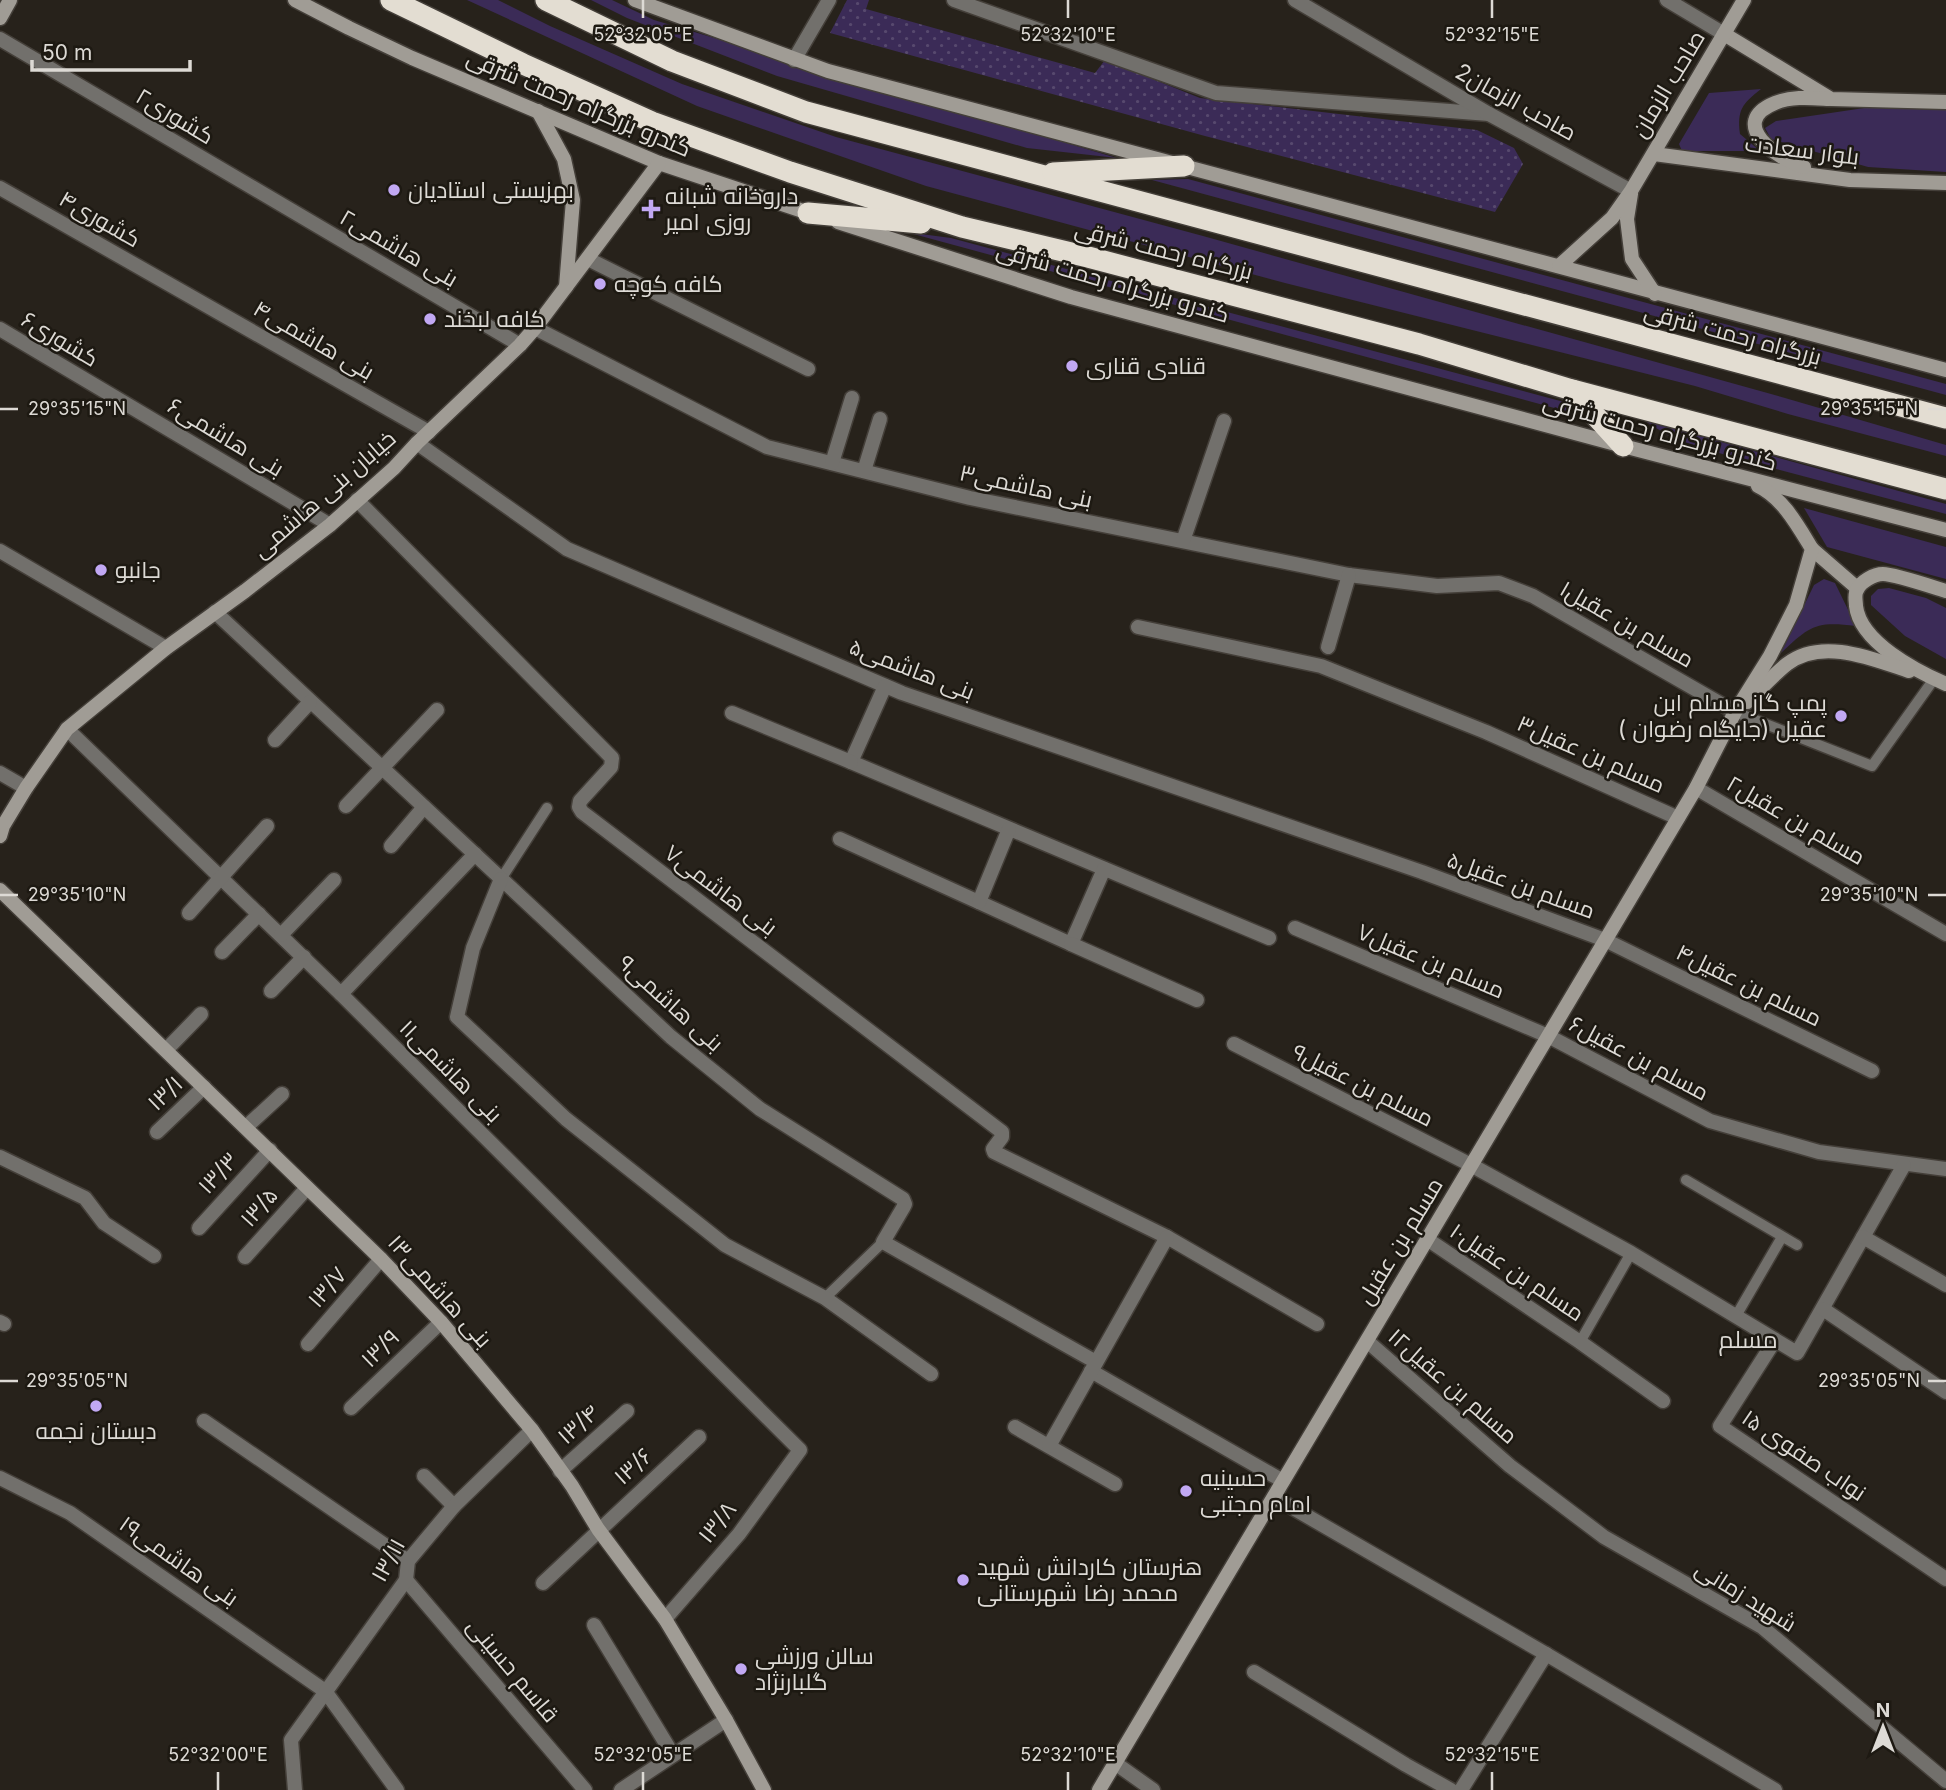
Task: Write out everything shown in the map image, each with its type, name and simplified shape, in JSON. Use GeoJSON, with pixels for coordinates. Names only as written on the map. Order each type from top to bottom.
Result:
{"type":"FeatureCollection","features":[{"type":"Feature","properties":{"kind":"highway","name":"بزرگراه رحمت شرقی"},"geometry":{"type":"LineString","coordinates":[[391,0],[652,122],[790,172],[962,227],[1088,257],[1419,344],[1573,390],[1946,489]]}},
{"type":"Feature","properties":{"kind":"highway","name":"بزرگراه رحمت شرقی"},"geometry":{"type":"LineString","coordinates":[[546,0],[672,61],[806,112],[1946,418]]}},
{"type":"Feature","properties":{"kind":"highway"},"geometry":{"type":"LineString","coordinates":[[1033,174],[1184,166]]}},
{"type":"Feature","properties":{"kind":"highway"},"geometry":{"type":"LineString","coordinates":[[808,213],[962,227]]}},
{"type":"Feature","properties":{"kind":"highway"},"geometry":{"type":"LineString","coordinates":[[1573,390],[1623,446]]}},
{"type":"Feature","properties":{"kind":"street"},"geometry":{"type":"LineString","coordinates":[[0,18],[10,0]]}},
{"type":"Feature","properties":{"kind":"street","name":"کندرو بزرگراه رحمت شرقی"},"geometry":{"type":"LineString","coordinates":[[295,0],[412,58],[659,163],[808,213],[1071,297],[1946,530]]}},
{"type":"Feature","properties":{"kind":"street"},"geometry":{"type":"LineString","coordinates":[[635,0],[828,71],[1946,370]]}},
{"type":"Feature","properties":{"kind":"street"},"geometry":{"type":"LineString","coordinates":[[794,60],[829,0]]}},
{"type":"Feature","properties":{"kind":"street"},"geometry":{"type":"LineString","coordinates":[[954,0],[1216,93],[1489,114]]}},
{"type":"Feature","properties":{"kind":"street"},"geometry":{"type":"LineString","coordinates":[[1667,0],[1831,99]]}},
{"type":"Feature","properties":{"kind":"street","name":"صاحب الزمان"},"geometry":{"type":"LineString","coordinates":[[1559,266],[1612,218],[1632,191],[1745,0]]}},
{"type":"Feature","properties":{"kind":"street","name":"2صاحب الزمان"},"geometry":{"type":"LineString","coordinates":[[1304,2],[1489,114],[1632,191]]}},
{"type":"Feature","properties":{"kind":"street","name":"کشوری۲"},"geometry":{"type":"LineString","coordinates":[[0,39],[255,190]]}},
{"type":"Feature","properties":{"kind":"street"},"geometry":{"type":"LineString","coordinates":[[1850,180],[1790,163],[1765,146],[1756,130],[1756,119],[1774,104],[1794,98],[1946,102]]}},
{"type":"Feature","properties":{"kind":"street"},"geometry":{"type":"LineString","coordinates":[[538,111],[564,159],[573,200],[566,288]]}},
{"type":"Feature","properties":{"kind":"street","name":"بلوار سعادت"},"geometry":{"type":"LineString","coordinates":[[1654,154],[1850,180],[1946,183]]}},
{"type":"Feature","properties":{"kind":"street","name":"خیابان بنی هاشمی"},"geometry":{"type":"LineString","coordinates":[[0,836],[3,826],[26,788],[67,729],[166,648],[330,525],[394,468],[520,345],[659,163]]}},
{"type":"Feature","properties":{"kind":"street","name":"کشوری۴"},"geometry":{"type":"LineString","coordinates":[[0,188],[177,289]]}},
{"type":"Feature","properties":{"kind":"street","name":"۲بنی هاشمی"},"geometry":{"type":"LineString","coordinates":[[255,190],[520,345]]}},
{"type":"Feature","properties":{"kind":"street"},"geometry":{"type":"LineString","coordinates":[[1632,191],[1627,219],[1632,259],[1655,294]]}},
{"type":"Feature","properties":{"kind":"street"},"geometry":{"type":"LineString","coordinates":[[588,259],[808,369]]}},
{"type":"Feature","properties":{"kind":"street","name":"۴بنی هاشمی"},"geometry":{"type":"LineString","coordinates":[[177,289],[429,432]]}},
{"type":"Feature","properties":{"kind":"street","name":"بنی هاشمی۳"},"geometry":{"type":"LineString","coordinates":[[535,328],[767,447],[970,498],[1349,575],[1437,586],[1499,583],[1533,596]]}},
{"type":"Feature","properties":{"kind":"street","name":"کشوری۶"},"geometry":{"type":"LineString","coordinates":[[0,329],[98,387]]}},
{"type":"Feature","properties":{"kind":"street","name":"۶بنی هاشمی"},"geometry":{"type":"LineString","coordinates":[[98,387],[330,525]]}},
{"type":"Feature","properties":{"kind":"street"},"geometry":{"type":"LineString","coordinates":[[832,463],[852,398]]}},
{"type":"Feature","properties":{"kind":"street"},"geometry":{"type":"LineString","coordinates":[[864,471],[880,419]]}},
{"type":"Feature","properties":{"kind":"street"},"geometry":{"type":"LineString","coordinates":[[1183,541],[1224,421]]}},
{"type":"Feature","properties":{"kind":"street","name":"بنی هاشمی۵"},"geometry":{"type":"LineString","coordinates":[[417,443],[567,549],[885,685],[1422,872]]}},
{"type":"Feature","properties":{"kind":"street"},"geometry":{"type":"LineString","coordinates":[[1732,474],[1768,491],[1794,519],[1812,549],[1857,588]]}},
{"type":"Feature","properties":{"kind":"street","name":"بنی هاشمی۷"},"geometry":{"type":"LineString","coordinates":[[357,500],[612,758],[611,767],[580,801],[582,813],[1002,1132],[994,1152],[1167,1237]]}},
{"type":"Feature","properties":{"kind":"street","name":"مسلم بن عقیل"},"geometry":{"type":"LineString","coordinates":[[1099,1790],[1696,788],[1735,712],[1770,656],[1796,605],[1812,549]]}},
{"type":"Feature","properties":{"kind":"street"},"geometry":{"type":"LineString","coordinates":[[0,551],[166,648]]}},
{"type":"Feature","properties":{"kind":"street"},"geometry":{"type":"LineString","coordinates":[[1940,682],[1874,641],[1857,616],[1855,595],[1857,588],[1868,579],[1884,574],[1946,591]]}},
{"type":"Feature","properties":{"kind":"street"},"geometry":{"type":"LineString","coordinates":[[1328,647],[1349,575]]}},
{"type":"Feature","properties":{"kind":"street","name":"مسلم بن عقیل۱"},"geometry":{"type":"LineString","coordinates":[[1533,596],[1735,712]]}},
{"type":"Feature","properties":{"kind":"street","name":"بنی هاشمی۹"},"geometry":{"type":"LineString","coordinates":[[215,612],[671,1037],[760,1109],[903,1199],[905,1204],[883,1242]]}},
{"type":"Feature","properties":{"kind":"street","name":"مسلم بن عقیل۳"},"geometry":{"type":"LineString","coordinates":[[1138,627],[1321,666],[1486,732],[1678,818]]}},
{"type":"Feature","properties":{"kind":"street"},"geometry":{"type":"LineString","coordinates":[[1735,712],[1789,662],[1821,650],[1866,656],[1940,682]]}},
{"type":"Feature","properties":{"kind":"street"},"geometry":{"type":"LineString","coordinates":[[850,762],[885,685]]}},
{"type":"Feature","properties":{"kind":"street"},"geometry":{"type":"LineString","coordinates":[[275,740],[310,702]]}},
{"type":"Feature","properties":{"kind":"street"},"geometry":{"type":"LineString","coordinates":[[346,806],[437,710]]}},
{"type":"Feature","properties":{"kind":"street"},"geometry":{"type":"LineString","coordinates":[[732,713],[1269,938]]}},
{"type":"Feature","properties":{"kind":"street","name":"بنی هاشمی۱۱"},"geometry":{"type":"LineString","coordinates":[[67,729],[304,957],[800,1450]]}},
{"type":"Feature","properties":{"kind":"street"},"geometry":{"type":"LineString","coordinates":[[0,773],[26,788]]}},
{"type":"Feature","properties":{"kind":"street","name":"مسلم بن عقیل۲"},"geometry":{"type":"LineString","coordinates":[[1696,788],[1946,934]]}},
{"type":"Feature","properties":{"kind":"street"},"geometry":{"type":"LineString","coordinates":[[391,846],[424,807]]}},
{"type":"Feature","properties":{"kind":"street"},"geometry":{"type":"LineString","coordinates":[[189,913],[267,826]]}},
{"type":"Feature","properties":{"kind":"street"},"geometry":{"type":"LineString","coordinates":[[979,902],[1009,829]]}},
{"type":"Feature","properties":{"kind":"street"},"geometry":{"type":"LineString","coordinates":[[840,839],[1197,1000]]}},
{"type":"Feature","properties":{"kind":"street"},"geometry":{"type":"LineString","coordinates":[[341,994],[475,854]]}},
{"type":"Feature","properties":{"kind":"street"},"geometry":{"type":"LineString","coordinates":[[1071,944],[1104,869]]}},
{"type":"Feature","properties":{"kind":"street","name":"مسلم بن عقیل۵"},"geometry":{"type":"LineString","coordinates":[[1422,872],[1605,940]]}},
{"type":"Feature","properties":{"kind":"street"},"geometry":{"type":"LineString","coordinates":[[501,878],[473,948],[457,1017],[566,1119],[724,1245],[825,1297],[931,1374]]}},
{"type":"Feature","properties":{"kind":"street"},"geometry":{"type":"LineString","coordinates":[[281,935],[334,880]]}},
{"type":"Feature","properties":{"kind":"street","name":"بنی هاشمی۱۳"},"geometry":{"type":"LineString","coordinates":[[0,890],[246,1126],[441,1322],[532,1430],[598,1529],[665,1619],[726,1720],[764,1790]]}},
{"type":"Feature","properties":{"kind":"street"},"geometry":{"type":"LineString","coordinates":[[222,952],[259,914]]}},
{"type":"Feature","properties":{"kind":"street","name":"مسلم بن عقیل۷"},"geometry":{"type":"LineString","coordinates":[[1295,928],[1548,1036]]}},
{"type":"Feature","properties":{"kind":"street","name":"مسلم بن عقیل۴"},"geometry":{"type":"LineString","coordinates":[[1605,940],[1872,1071]]}},
{"type":"Feature","properties":{"kind":"street"},"geometry":{"type":"LineString","coordinates":[[271,991],[304,957]]}},
{"type":"Feature","properties":{"kind":"street"},"geometry":{"type":"LineString","coordinates":[[166,1050],[201,1014]]}},
{"type":"Feature","properties":{"kind":"street","name":"مسلم بن عقیل۶"},"geometry":{"type":"LineString","coordinates":[[1548,1036],[1710,1121],[1819,1152],[1946,1170]]}},
{"type":"Feature","properties":{"kind":"street","name":"مسلم بن عقیل۹"},"geometry":{"type":"LineString","coordinates":[[1234,1044],[1471,1165],[1631,1253],[1775,1340]]}},
{"type":"Feature","properties":{"kind":"street","name":"۱۳/۱"},"geometry":{"type":"LineString","coordinates":[[157,1132],[204,1087]]}},
{"type":"Feature","properties":{"kind":"street"},"geometry":{"type":"LineString","coordinates":[[246,1126],[282,1094]]}},
{"type":"Feature","properties":{"kind":"street","name":"۱۳/۳"},"geometry":{"type":"LineString","coordinates":[[198,1228],[270,1150]]}},
{"type":"Feature","properties":{"kind":"street"},"geometry":{"type":"LineString","coordinates":[[0,1157],[85,1198],[104,1223],[154,1256]]}},
{"type":"Feature","properties":{"kind":"street"},"geometry":{"type":"LineString","coordinates":[[1775,1340],[1797,1353],[1904,1165]]}},
{"type":"Feature","properties":{"kind":"street","name":"۱۳/۵"},"geometry":{"type":"LineString","coordinates":[[245,1257],[307,1188]]}},
{"type":"Feature","properties":{"kind":"street"},"geometry":{"type":"LineString","coordinates":[[1049,1446],[1167,1237],[1317,1324]]}},
{"type":"Feature","properties":{"kind":"street"},"geometry":{"type":"LineString","coordinates":[[1863,1237],[1946,1285]]}},
{"type":"Feature","properties":{"kind":"street","name":"مسلم بن عقیل۱۰"},"geometry":{"type":"LineString","coordinates":[[1427,1239],[1663,1401]]}},
{"type":"Feature","properties":{"kind":"street"},"geometry":{"type":"LineString","coordinates":[[883,1242],[1283,1481]]}},
{"type":"Feature","properties":{"kind":"street","name":"۱۳/۷"},"geometry":{"type":"LineString","coordinates":[[308,1344],[381,1259]]}},
{"type":"Feature","properties":{"kind":"street"},"geometry":{"type":"LineString","coordinates":[[1822,1309],[1946,1392]]}},
{"type":"Feature","properties":{"kind":"street","name":"۱۳/۹"},"geometry":{"type":"LineString","coordinates":[[351,1408],[441,1322]]}},
{"type":"Feature","properties":{"kind":"street","name":"مسلم بن عقیل۱۲"},"geometry":{"type":"LineString","coordinates":[[1367,1340],[1510,1466]]}},
{"type":"Feature","properties":{"kind":"street","name":"نواب صفوی ۱۵"},"geometry":{"type":"LineString","coordinates":[[1775,1340],[1720,1426],[1946,1579]]}},
{"type":"Feature","properties":{"kind":"street","name":"۱۳/۴"},"geometry":{"type":"LineString","coordinates":[[560,1471],[627,1411]]}},
{"type":"Feature","properties":{"kind":"street"},"geometry":{"type":"LineString","coordinates":[[204,1421],[408,1561]]}},
{"type":"Feature","properties":{"kind":"street"},"geometry":{"type":"LineString","coordinates":[[1015,1427],[1115,1484]]}},
{"type":"Feature","properties":{"kind":"street","name":"۱۳/۱۱"},"geometry":{"type":"LineString","coordinates":[[295,1790],[291,1740],[406,1580],[408,1561],[454,1506],[532,1430]]}},
{"type":"Feature","properties":{"kind":"street","name":"۱۳/۶"},"geometry":{"type":"LineString","coordinates":[[543,1583],[699,1437]]}},
{"type":"Feature","properties":{"kind":"street","name":"۱۳/۸"},"geometry":{"type":"LineString","coordinates":[[665,1619],[739,1534],[800,1450]]}},
{"type":"Feature","properties":{"kind":"street","name":"شهید زمانی"},"geometry":{"type":"LineString","coordinates":[[1510,1466],[1604,1537],[1762,1627],[1946,1781]]}},
{"type":"Feature","properties":{"kind":"street"},"geometry":{"type":"LineString","coordinates":[[424,1476],[454,1506]]}},
{"type":"Feature","properties":{"kind":"street","name":"بنی هاشمی۱۹"},"geometry":{"type":"LineString","coordinates":[[0,1478],[70,1513],[325,1691],[397,1790]]}},
{"type":"Feature","properties":{"kind":"street"},"geometry":{"type":"LineString","coordinates":[[1274,1496],[1775,1790]]}},
{"type":"Feature","properties":{"kind":"street","name":"قاسم حسینی"},"geometry":{"type":"LineString","coordinates":[[406,1580],[585,1790]]}},
{"type":"Feature","properties":{"kind":"street"},"geometry":{"type":"LineString","coordinates":[[594,1625],[673,1755]]}},
{"type":"Feature","properties":{"kind":"street"},"geometry":{"type":"LineString","coordinates":[[1461,1790],[1546,1654]]}},
{"type":"Feature","properties":{"kind":"street"},"geometry":{"type":"LineString","coordinates":[[1254,1672],[1451,1790]]}},
{"type":"Feature","properties":{"kind":"street"},"geometry":{"type":"LineString","coordinates":[[621,1790],[726,1720]]}},
{"type":"Feature","properties":{"kind":"street"},"geometry":{"type":"LineString","coordinates":[[1115,1763],[1153,1790]]}},
{"type":"Feature","properties":{"kind":"lane"},"geometry":{"type":"LineString","coordinates":[[1735,712],[1872,766],[1940,682]]}},
{"type":"Feature","properties":{"kind":"lane"},"geometry":{"type":"LineString","coordinates":[[501,878],[547,808]]}},
{"type":"Feature","properties":{"kind":"lane"},"geometry":{"type":"LineString","coordinates":[[1686,1180],[1797,1245]]}},
{"type":"Feature","properties":{"kind":"lane"},"geometry":{"type":"LineString","coordinates":[[1736,1316],[1782,1237]]}},
{"type":"Feature","properties":{"kind":"lane"},"geometry":{"type":"LineString","coordinates":[[825,1297],[883,1242]]}},
{"type":"Feature","properties":{"kind":"lane"},"geometry":{"type":"LineString","coordinates":[[1580,1342],[1631,1253]]}},
{"type":"Feature","properties":{"kind":"shaded area"},"geometry":{"type":"Polygon","coordinates":[[[467,0],[498,0],[682,84],[836,137],[1785,398],[1946,445],[1946,456],[1695,386],[1285,283],[926,186],[697,106],[467,0]]]}},
{"type":"Feature","properties":{"kind":"shaded area"},"geometry":{"type":"Polygon","coordinates":[[[591,0],[612,0],[654,20],[1117,158],[1027,148],[777,76],[627,18],[591,0]]]}},
{"type":"Feature","properties":{"kind":"shaded area"},"geometry":{"type":"Polygon","coordinates":[[[847,0],[869,0],[866,9],[1095,73],[1105,60],[1200,98],[1477,130],[1514,148],[1523,164],[1495,212],[830,33],[847,0]]]}},
{"type":"Feature","properties":{"kind":"shaded area"},"geometry":{"type":"Polygon","coordinates":[[[1761,89],[1742,108],[1739,119],[1740,134],[1760,151],[1682,151],[1679,144],[1709,93],[1761,89]]]}},
{"type":"Feature","properties":{"kind":"shaded area"},"geometry":{"type":"Polygon","coordinates":[[[1871,107],[1946,109],[1946,172],[1868,167],[1771,139],[1765,128],[1776,121],[1871,107]]]}},
{"type":"Feature","properties":{"kind":"shaded area"},"geometry":{"type":"Polygon","coordinates":[[[1188,179],[1946,384],[1946,395],[1152,180],[1188,179]]]}},
{"type":"Feature","properties":{"kind":"shaded area"},"geometry":{"type":"Polygon","coordinates":[[[906,232],[951,238],[1564,402],[1580,415],[906,232]]]}},
{"type":"Feature","properties":{"kind":"shaded area"},"geometry":{"type":"Polygon","coordinates":[[[1645,421],[1946,504],[1946,514],[1735,458],[1672,438],[1645,421]]]}},
{"type":"Feature","properties":{"kind":"shaded area"},"geometry":{"type":"Polygon","coordinates":[[[1804,508],[1946,547],[1946,579],[1827,547],[1804,508]]]}},
{"type":"Feature","properties":{"kind":"shaded area"},"geometry":{"type":"Polygon","coordinates":[[[1824,579],[1835,583],[1856,626],[1822,625],[1807,631],[1781,653],[1814,585],[1824,579]]]}},
{"type":"Feature","properties":{"kind":"shaded area"},"geometry":{"type":"Polygon","coordinates":[[[1889,588],[1926,598],[1946,608],[1946,659],[1905,636],[1871,605],[1871,596],[1878,589],[1889,588]]]}},
{"type":"Feature","properties":{"kind":"place","name":"بهزیستی استادیان"},"geometry":{"type":"Point","coordinates":[394,190]}},
{"type":"Feature","properties":{"kind":"place","name":"داروخانه شبانه روزی امیر"},"geometry":{"type":"Point","coordinates":[651,209]}},
{"type":"Feature","properties":{"kind":"place","name":"کافه کوچه"},"geometry":{"type":"Point","coordinates":[600,284]}},
{"type":"Feature","properties":{"kind":"place","name":"کافه لبخند"},"geometry":{"type":"Point","coordinates":[430,319]}},
{"type":"Feature","properties":{"kind":"place","name":"قنادی قناری"},"geometry":{"type":"Point","coordinates":[1072,366]}},
{"type":"Feature","properties":{"kind":"place","name":"جانبو"},"geometry":{"type":"Point","coordinates":[101,570]}},
{"type":"Feature","properties":{"kind":"place","name":"پمپ گاز مسلم ابن عقیل (جایگاه رضوان )"},"geometry":{"type":"Point","coordinates":[1841,716]}},
{"type":"Feature","properties":{"kind":"place","name":"دبستان نجمه"},"geometry":{"type":"Point","coordinates":[96,1406]}},
{"type":"Feature","properties":{"kind":"place","name":"حسینیه امام مجتبی"},"geometry":{"type":"Point","coordinates":[1186,1491]}},
{"type":"Feature","properties":{"kind":"place","name":"هنرستان کاردانش شهید محمد رضا شهرستانی"},"geometry":{"type":"Point","coordinates":[963,1580]}},
{"type":"Feature","properties":{"kind":"place","name":"سالن ورزشی گلبارنژاد"},"geometry":{"type":"Point","coordinates":[741,1669]}},
{"type":"Feature","properties":{"kind":"district","name":"مسلم"},"geometry":{"type":"Point","coordinates":[1748,1339]}}]}
